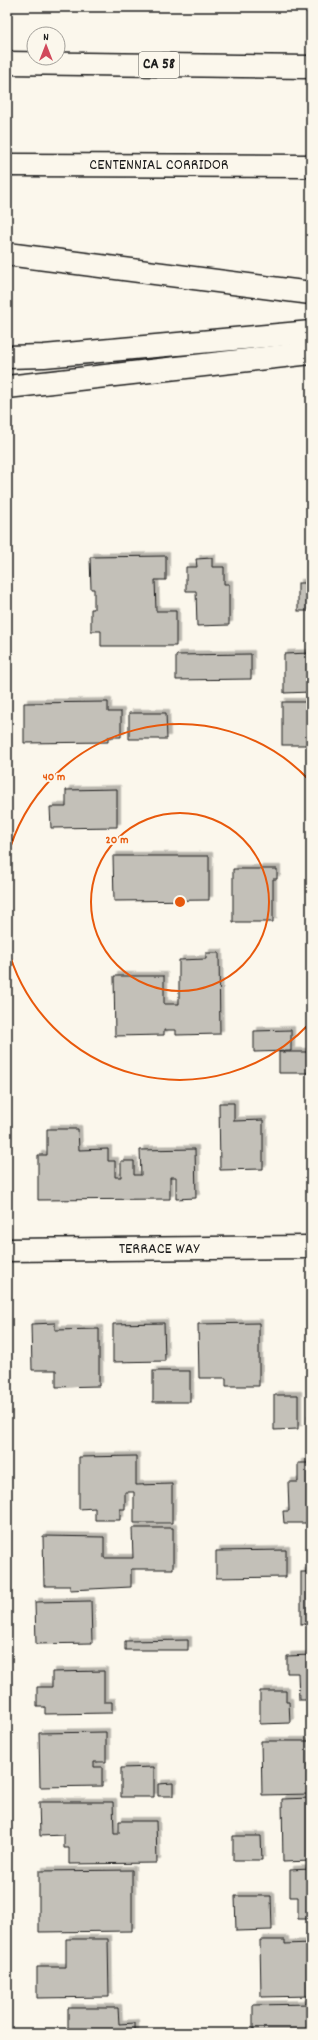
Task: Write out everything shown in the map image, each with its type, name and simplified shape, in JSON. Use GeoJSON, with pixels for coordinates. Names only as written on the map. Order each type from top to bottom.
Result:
{"type":"FeatureCollection","features":[{"type":"Feature","properties":{"kind":"main road","name":"CA 58"},"geometry":{"type":"LineString","coordinates":[[7,64],[311,67]]}},
{"type":"Feature","properties":{"kind":"main road","name":"CENTENNIAL CORRIDOR"},"geometry":{"type":"LineString","coordinates":[[7,165],[311,166]]}},
{"type":"Feature","properties":{"kind":"main road"},"geometry":{"type":"LineString","coordinates":[[7,254],[311,293]]}},
{"type":"Feature","properties":{"kind":"main road"},"geometry":{"type":"LineString","coordinates":[[7,357],[44,356],[311,332]]}},
{"type":"Feature","properties":{"kind":"main road"},"geometry":{"type":"LineString","coordinates":[[7,387],[311,353]]}},
{"type":"Feature","properties":{"kind":"main road","name":"TERRACE WAY"},"geometry":{"type":"LineString","coordinates":[[7,1250],[311,1247]]}},
{"type":"Feature","properties":{"kind":"building"},"geometry":{"type":"Polygon","coordinates":[[[166,556],[166,580],[155,580],[156,611],[176,611],[176,646],[101,646],[101,631],[91,631],[91,609],[94,609],[94,589],[91,589],[90,557],[166,556]]]}},
{"type":"Feature","properties":{"kind":"building"},"geometry":{"type":"Polygon","coordinates":[[[212,558],[212,567],[224,567],[224,584],[229,584],[229,625],[197,626],[196,591],[186,591],[186,567],[197,567],[196,559],[212,558]]]}},
{"type":"Feature","properties":{"kind":"building"},"geometry":{"type":"Polygon","coordinates":[[[298,583],[311,583],[311,611],[298,611],[298,583]]]}},
{"type":"Feature","properties":{"kind":"building"},"geometry":{"type":"Polygon","coordinates":[[[311,653],[311,692],[284,693],[284,654],[311,653]]]}},
{"type":"Feature","properties":{"kind":"building"},"geometry":{"type":"Polygon","coordinates":[[[251,654],[251,679],[176,680],[176,655],[251,654]]]}},
{"type":"Feature","properties":{"kind":"building"},"geometry":{"type":"Polygon","coordinates":[[[108,702],[108,712],[121,712],[121,737],[108,737],[108,742],[24,743],[24,703],[108,702]]]}},
{"type":"Feature","properties":{"kind":"building"},"geometry":{"type":"Polygon","coordinates":[[[282,702],[311,702],[311,745],[282,745],[282,702]]]}},
{"type":"Feature","properties":{"kind":"building"},"geometry":{"type":"Polygon","coordinates":[[[129,713],[166,713],[167,739],[129,739],[129,713]]]}},
{"type":"Feature","properties":{"kind":"building"},"geometry":{"type":"Polygon","coordinates":[[[117,789],[117,827],[51,828],[50,807],[66,807],[66,790],[117,789]]]}},
{"type":"Feature","properties":{"kind":"building"},"geometry":{"type":"Polygon","coordinates":[[[113,856],[209,856],[209,900],[114,901],[113,856]]]}},
{"type":"Feature","properties":{"kind":"building"},"geometry":{"type":"Polygon","coordinates":[[[233,869],[277,869],[277,879],[273,879],[273,922],[233,922],[233,869]]]}},
{"type":"Feature","properties":{"kind":"building"},"geometry":{"type":"Polygon","coordinates":[[[206,953],[219,953],[220,1034],[176,1035],[176,1030],[164,1030],[164,1035],[115,1036],[114,976],[164,976],[164,1004],[179,1004],[179,960],[206,959],[206,953]]]}},
{"type":"Feature","properties":{"kind":"building"},"geometry":{"type":"Polygon","coordinates":[[[291,1030],[291,1051],[254,1052],[254,1031],[291,1030]]]}},
{"type":"Feature","properties":{"kind":"building"},"geometry":{"type":"Polygon","coordinates":[[[279,1052],[308,1052],[309,1073],[279,1073],[279,1052]]]}},
{"type":"Feature","properties":{"kind":"building"},"geometry":{"type":"Polygon","coordinates":[[[219,1103],[234,1103],[234,1121],[263,1120],[263,1169],[220,1170],[219,1103]]]}},
{"type":"Feature","properties":{"kind":"building"},"geometry":{"type":"Polygon","coordinates":[[[47,1129],[78,1129],[79,1150],[108,1149],[108,1161],[115,1161],[115,1177],[121,1177],[121,1161],[134,1161],[134,1175],[141,1175],[140,1150],[195,1149],[196,1198],[176,1199],[176,1177],[170,1177],[170,1199],[38,1200],[38,1155],[47,1155],[47,1129]]]}},
{"type":"Feature","properties":{"kind":"building"},"geometry":{"type":"Polygon","coordinates":[[[55,1323],[55,1330],[99,1329],[99,1386],[56,1387],[56,1370],[32,1370],[31,1324],[55,1323]]]}},
{"type":"Feature","properties":{"kind":"building"},"geometry":{"type":"Polygon","coordinates":[[[164,1323],[165,1361],[113,1362],[113,1324],[164,1323]]]}},
{"type":"Feature","properties":{"kind":"building"},"geometry":{"type":"Polygon","coordinates":[[[259,1323],[259,1386],[226,1386],[226,1378],[199,1378],[198,1324],[259,1323]]]}},
{"type":"Feature","properties":{"kind":"building"},"geometry":{"type":"Polygon","coordinates":[[[153,1371],[190,1371],[190,1402],[153,1402],[153,1371]]]}},
{"type":"Feature","properties":{"kind":"building"},"geometry":{"type":"Polygon","coordinates":[[[274,1395],[298,1395],[298,1429],[274,1430],[274,1395]]]}},
{"type":"Feature","properties":{"kind":"building"},"geometry":{"type":"Polygon","coordinates":[[[308,1415],[311,1415],[311,1452],[309,1452],[308,1415]]]}},
{"type":"Feature","properties":{"kind":"building"},"geometry":{"type":"Polygon","coordinates":[[[136,1456],[136,1485],[172,1484],[172,1523],[134,1523],[134,1492],[125,1492],[125,1509],[120,1509],[120,1520],[95,1520],[95,1508],[79,1509],[79,1457],[136,1456]]]}},
{"type":"Feature","properties":{"kind":"building"},"geometry":{"type":"Polygon","coordinates":[[[298,1463],[311,1463],[311,1523],[284,1523],[283,1511],[289,1511],[288,1482],[298,1482],[298,1463]]]}},
{"type":"Feature","properties":{"kind":"building"},"geometry":{"type":"Polygon","coordinates":[[[132,1528],[173,1528],[173,1569],[131,1569],[131,1587],[70,1590],[70,1586],[44,1586],[43,1536],[104,1537],[104,1558],[133,1558],[132,1528]]]}},
{"type":"Feature","properties":{"kind":"building"},"geometry":{"type":"Polygon","coordinates":[[[286,1550],[286,1577],[216,1578],[216,1551],[286,1550]]]}},
{"type":"Feature","properties":{"kind":"building"},"geometry":{"type":"Polygon","coordinates":[[[301,1572],[311,1572],[311,1624],[301,1624],[301,1572]]]}},
{"type":"Feature","properties":{"kind":"building"},"geometry":{"type":"Polygon","coordinates":[[[91,1601],[92,1643],[36,1644],[35,1602],[91,1601]]]}},
{"type":"Feature","properties":{"kind":"building"},"geometry":{"type":"Polygon","coordinates":[[[188,1640],[188,1650],[125,1650],[125,1641],[188,1640]]]}},
{"type":"Feature","properties":{"kind":"building"},"geometry":{"type":"Polygon","coordinates":[[[311,1655],[311,1700],[299,1700],[298,1673],[287,1673],[287,1656],[311,1655]]]}},
{"type":"Feature","properties":{"kind":"building"},"geometry":{"type":"Polygon","coordinates":[[[104,1671],[104,1702],[112,1702],[112,1713],[45,1714],[45,1707],[37,1707],[37,1687],[52,1687],[52,1672],[104,1671]]]}},
{"type":"Feature","properties":{"kind":"building"},"geometry":{"type":"Polygon","coordinates":[[[260,1691],[286,1691],[286,1702],[289,1702],[290,1723],[260,1724],[260,1691]]]}},
{"type":"Feature","properties":{"kind":"building"},"geometry":{"type":"Polygon","coordinates":[[[106,1732],[106,1762],[94,1762],[94,1767],[102,1767],[102,1786],[40,1787],[39,1733],[106,1732]]]}},
{"type":"Feature","properties":{"kind":"building"},"geometry":{"type":"Polygon","coordinates":[[[261,1741],[311,1741],[311,1794],[262,1795],[261,1741]]]}},
{"type":"Feature","properties":{"kind":"building"},"geometry":{"type":"Polygon","coordinates":[[[154,1767],[154,1797],[121,1797],[121,1768],[154,1767]]]}},
{"type":"Feature","properties":{"kind":"building"},"geometry":{"type":"Polygon","coordinates":[[[173,1783],[173,1796],[158,1796],[158,1784],[173,1783]]]}},
{"type":"Feature","properties":{"kind":"building"},"geometry":{"type":"Polygon","coordinates":[[[311,1798],[311,1861],[283,1862],[282,1799],[311,1798]]]}},
{"type":"Feature","properties":{"kind":"building"},"geometry":{"type":"Polygon","coordinates":[[[39,1802],[113,1802],[114,1834],[119,1834],[119,1821],[156,1821],[157,1863],[69,1864],[69,1848],[64,1848],[64,1835],[40,1836],[39,1802]]]}},
{"type":"Feature","properties":{"kind":"building"},"geometry":{"type":"Polygon","coordinates":[[[233,1836],[261,1836],[262,1860],[233,1860],[233,1836]]]}},
{"type":"Feature","properties":{"kind":"building"},"geometry":{"type":"Polygon","coordinates":[[[311,1869],[311,1919],[298,1919],[298,1897],[290,1897],[290,1870],[311,1869]]]}},
{"type":"Feature","properties":{"kind":"building"},"geometry":{"type":"Polygon","coordinates":[[[132,1870],[132,1931],[39,1932],[39,1871],[132,1870]]]}},
{"type":"Feature","properties":{"kind":"building"},"geometry":{"type":"Polygon","coordinates":[[[235,1896],[271,1896],[272,1930],[236,1931],[235,1896]]]}},
{"type":"Feature","properties":{"kind":"building"},"geometry":{"type":"Polygon","coordinates":[[[66,1939],[108,1939],[109,1997],[37,1998],[37,1967],[66,1967],[66,1939]]]}},
{"type":"Feature","properties":{"kind":"building"},"geometry":{"type":"Polygon","coordinates":[[[260,1940],[285,1940],[285,1944],[311,1943],[311,1996],[261,1997],[260,1940]]]}},
{"type":"Feature","properties":{"kind":"building"},"geometry":{"type":"Polygon","coordinates":[[[311,2004],[311,2033],[253,2033],[253,2005],[311,2004]]]}},
{"type":"Feature","properties":{"kind":"building"},"geometry":{"type":"Polygon","coordinates":[[[68,2008],[118,2008],[119,2024],[135,2023],[135,2033],[68,2033],[68,2008]]]}}]}
